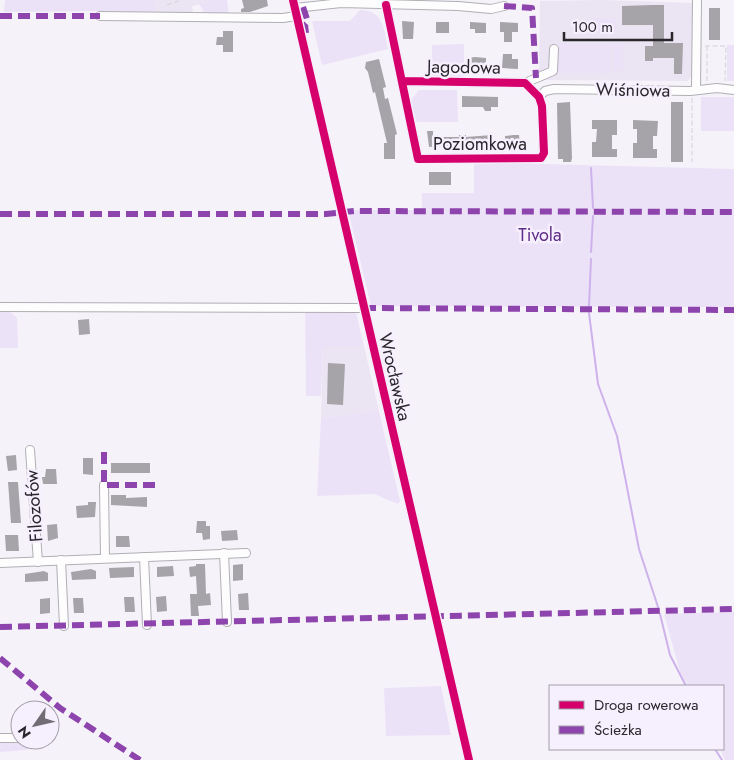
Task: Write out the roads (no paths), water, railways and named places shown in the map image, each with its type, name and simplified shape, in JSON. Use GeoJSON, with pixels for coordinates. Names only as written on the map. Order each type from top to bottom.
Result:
{"type":"FeatureCollection","features":[{"type":"Feature","properties":{"kind":"street"},"geometry":{"type":"LineString","coordinates":[[696,93],[697,0]]}},
{"type":"Feature","properties":{"kind":"street"},"geometry":{"type":"LineString","coordinates":[[100,16],[283,18],[295,8],[341,3],[477,8],[504,6]]}},
{"type":"Feature","properties":{"kind":"street"},"geometry":{"type":"LineString","coordinates":[[386,5],[403,81]]}},
{"type":"Feature","properties":{"kind":"street","name":"Wrocławska"},"geometry":{"type":"LineString","coordinates":[[295,8],[469,760]]}},
{"type":"Feature","properties":{"kind":"street"},"geometry":{"type":"LineString","coordinates":[[539,97],[525,83],[553,71],[554,49]]}},
{"type":"Feature","properties":{"kind":"street","name":"Jagodowa"},"geometry":{"type":"LineString","coordinates":[[403,81],[525,83]]}},
{"type":"Feature","properties":{"kind":"street","name":"Poziomkowa"},"geometry":{"type":"LineString","coordinates":[[403,81],[418,159],[541,158],[544,153],[543,115],[539,97]]}},
{"type":"Feature","properties":{"kind":"street","name":"Wiśniowa"},"geometry":{"type":"LineString","coordinates":[[539,97],[545,91],[554,88],[696,93],[731,87]]}},
{"type":"Feature","properties":{"kind":"street"},"geometry":{"type":"LineString","coordinates":[[0,307],[364,308]]}},
{"type":"Feature","properties":{"kind":"street","name":"Filozofów"},"geometry":{"type":"LineString","coordinates":[[30,450],[38,562]]}},
{"type":"Feature","properties":{"kind":"street"},"geometry":{"type":"LineString","coordinates":[[104,485],[105,558]]}},
{"type":"Feature","properties":{"kind":"street"},"geometry":{"type":"LineString","coordinates":[[224,553],[227,622]]}},
{"type":"Feature","properties":{"kind":"street","name":"Filozofów"},"geometry":{"type":"LineString","coordinates":[[0,563],[246,553]]}},
{"type":"Feature","properties":{"kind":"street"},"geometry":{"type":"LineString","coordinates":[[144,557],[147,625]]}},
{"type":"Feature","properties":{"kind":"street","name":"Filozofów"},"geometry":{"type":"LineString","coordinates":[[61,560],[64,626]]}},
{"type":"Feature","properties":{"kind":"waterway"},"geometry":{"type":"LineString","coordinates":[[591,168],[593,208]]}},
{"type":"Feature","properties":{"kind":"waterway"},"geometry":{"type":"LineString","coordinates":[[591,252],[593,216]]}},
{"type":"Feature","properties":{"kind":"waterway"},"geometry":{"type":"LineString","coordinates":[[589,306],[591,259]]}},
{"type":"Feature","properties":{"kind":"waterway"},"geometry":{"type":"LineString","coordinates":[[589,313],[598,384],[617,436],[639,549],[658,607]]}},
{"type":"Feature","properties":{"kind":"waterway"},"geometry":{"type":"LineString","coordinates":[[660,614],[670,655],[685,685]]}},
{"type":"Feature","properties":{"kind":"waterway"},"geometry":{"type":"LineString","coordinates":[[716,750],[722,760]]}},
{"type":"Feature","properties":{"kind":"park label","name":"Tivola"},"geometry":{"type":"Point","coordinates":[540,235]}}]}
